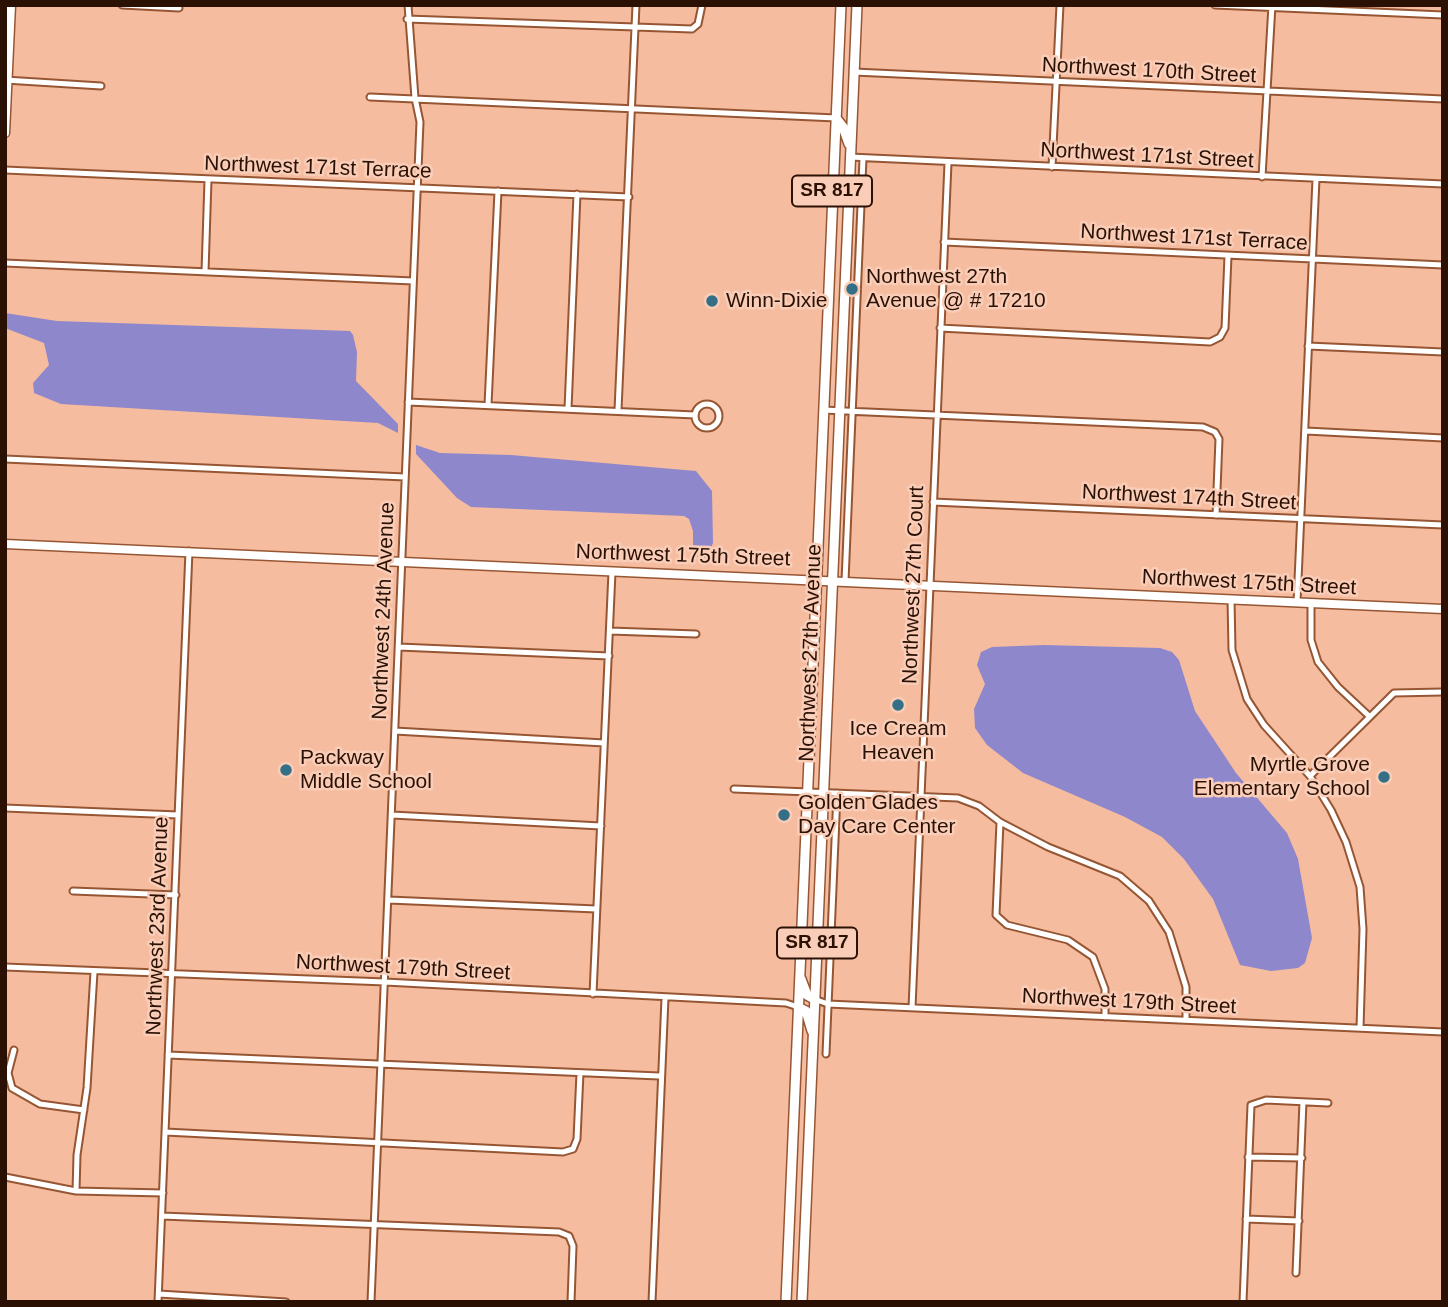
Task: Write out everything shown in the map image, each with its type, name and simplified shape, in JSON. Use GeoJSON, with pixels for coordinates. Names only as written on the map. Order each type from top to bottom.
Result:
{"type":"FeatureCollection","features":[{"type":"Feature","properties":{"kind":"main road","name":"Northwest 27th Avenue"},"geometry":{"type":"LineString","coordinates":[[786,1302],[841,5]]}},
{"type":"Feature","properties":{"kind":"main road"},"geometry":{"type":"LineString","coordinates":[[850,5],[856,19]]}},
{"type":"Feature","properties":{"kind":"main road","name":"Northwest 27th Avenue"},"geometry":{"type":"LineString","coordinates":[[802,1302],[857,5]]}},
{"type":"Feature","properties":{"kind":"main road"},"geometry":{"type":"LineString","coordinates":[[836,118],[843,127],[850,153]]}},
{"type":"Feature","properties":{"kind":"main road"},"geometry":{"type":"LineString","coordinates":[[829,265],[845,266]]}},
{"type":"Feature","properties":{"kind":"main road"},"geometry":{"type":"LineString","coordinates":[[799,976],[807,995],[814,999]]}},
{"type":"Feature","properties":{"kind":"main road"},"geometry":{"type":"LineString","coordinates":[[798,1007],[806,1012],[813,1032]]}},
{"type":"Feature","properties":{"kind":"main road"},"geometry":{"type":"LineString","coordinates":[[791,1179],[807,1180]]}},
{"type":"Feature","properties":{"kind":"street"},"geometry":{"type":"LineString","coordinates":[[5,132],[11,5]]}},
{"type":"Feature","properties":{"kind":"street"},"geometry":{"type":"LineString","coordinates":[[122,5],[179,8]]}},
{"type":"Feature","properties":{"kind":"street","name":"Northwest 24th Avenue"},"geometry":{"type":"LineString","coordinates":[[371,1302],[420,122],[415,98],[408,5]]}},
{"type":"Feature","properties":{"kind":"street"},"geometry":{"type":"LineString","coordinates":[[618,410],[636,5]]}},
{"type":"Feature","properties":{"kind":"street"},"geometry":{"type":"LineString","coordinates":[[407,19],[692,29],[702,14],[702,5]]}},
{"type":"Feature","properties":{"kind":"street"},"geometry":{"type":"LineString","coordinates":[[1052,167],[1060,5]]}},
{"type":"Feature","properties":{"kind":"street"},"geometry":{"type":"LineString","coordinates":[[1215,5],[1443,15]]}},
{"type":"Feature","properties":{"kind":"street"},"geometry":{"type":"LineString","coordinates":[[1262,177],[1272,6]]}},
{"type":"Feature","properties":{"kind":"street","name":"Northwest 170th Street"},"geometry":{"type":"LineString","coordinates":[[854,72],[1443,99]]}},
{"type":"Feature","properties":{"kind":"street"},"geometry":{"type":"LineString","coordinates":[[6,80],[102,86]]}},
{"type":"Feature","properties":{"kind":"street"},"geometry":{"type":"LineString","coordinates":[[370,97],[836,118]]}},
{"type":"Feature","properties":{"kind":"street","name":"Northwest 171st Street"},"geometry":{"type":"LineString","coordinates":[[850,153],[863,158],[948,163],[1443,184]]}},
{"type":"Feature","properties":{"kind":"street"},"geometry":{"type":"LineString","coordinates":[[845,581],[863,158]]}},
{"type":"Feature","properties":{"kind":"street","name":"Northwest 27th Court"},"geometry":{"type":"LineString","coordinates":[[912,1008],[948,163]]}},
{"type":"Feature","properties":{"kind":"street","name":"Northwest 171st Terrace"},"geometry":{"type":"LineString","coordinates":[[5,170],[629,197]]}},
{"type":"Feature","properties":{"kind":"street"},"geometry":{"type":"LineString","coordinates":[[1297,602],[1316,179]]}},
{"type":"Feature","properties":{"kind":"street"},"geometry":{"type":"LineString","coordinates":[[205,272],[208,180]]}},
{"type":"Feature","properties":{"kind":"street"},"geometry":{"type":"LineString","coordinates":[[488,405],[498,191]]}},
{"type":"Feature","properties":{"kind":"street"},"geometry":{"type":"LineString","coordinates":[[568,409],[577,194]]}},
{"type":"Feature","properties":{"kind":"street","name":"Northwest 171st Terrace"},"geometry":{"type":"LineString","coordinates":[[944,242],[1443,265]]}},
{"type":"Feature","properties":{"kind":"street"},"geometry":{"type":"LineString","coordinates":[[940,328],[1210,342],[1220,337],[1225,328],[1228,256]]}},
{"type":"Feature","properties":{"kind":"street"},"geometry":{"type":"LineString","coordinates":[[5,263],[413,281]]}},
{"type":"Feature","properties":{"kind":"street"},"geometry":{"type":"LineString","coordinates":[[1308,346],[1443,352]]}},
{"type":"Feature","properties":{"kind":"street"},"geometry":{"type":"LineString","coordinates":[[408,402],[695,415]]}},
{"type":"Feature","properties":{"kind":"street"},"geometry":{"type":"LineString","coordinates":[[709,404],[715,408],[719,418],[715,425],[704,428],[697,423],[695,415],[701,406],[709,404]]}},
{"type":"Feature","properties":{"kind":"street"},"geometry":{"type":"LineString","coordinates":[[823,410],[1203,427],[1215,432],[1220,448],[1216,515]]}},
{"type":"Feature","properties":{"kind":"street"},"geometry":{"type":"LineString","coordinates":[[1306,431],[1443,438]]}},
{"type":"Feature","properties":{"kind":"street"},"geometry":{"type":"LineString","coordinates":[[5,459],[405,477]]}},
{"type":"Feature","properties":{"kind":"street","name":"Northwest 174th Street"},"geometry":{"type":"LineString","coordinates":[[933,502],[1443,525]]}},
{"type":"Feature","properties":{"kind":"street","name":"Northwest 175th Street"},"geometry":{"type":"LineString","coordinates":[[5,544],[1443,609]]}},
{"type":"Feature","properties":{"kind":"street","name":"Northwest 23rd Avenue"},"geometry":{"type":"LineString","coordinates":[[158,1302],[189,551]]}},
{"type":"Feature","properties":{"kind":"street"},"geometry":{"type":"LineString","coordinates":[[593,994],[612,572]]}},
{"type":"Feature","properties":{"kind":"street"},"geometry":{"type":"LineString","coordinates":[[1231,599],[1232,650],[1254,709],[1264,725],[1310,776],[1346,842],[1360,887],[1363,929],[1360,1028]]}},
{"type":"Feature","properties":{"kind":"street"},"geometry":{"type":"LineString","coordinates":[[1311,603],[1311,640],[1318,662],[1338,687],[1369,716]]}},
{"type":"Feature","properties":{"kind":"street"},"geometry":{"type":"LineString","coordinates":[[610,631],[696,634]]}},
{"type":"Feature","properties":{"kind":"street"},"geometry":{"type":"LineString","coordinates":[[398,647],[609,656]]}},
{"type":"Feature","properties":{"kind":"street"},"geometry":{"type":"LineString","coordinates":[[1310,776],[1394,693],[1443,692]]}},
{"type":"Feature","properties":{"kind":"street"},"geometry":{"type":"LineString","coordinates":[[395,731],[604,743]]}},
{"type":"Feature","properties":{"kind":"street"},"geometry":{"type":"LineString","coordinates":[[734,789],[968,801],[1000,822],[1048,847],[1120,876],[1149,901],[1169,932],[1180,960],[1186,987],[1186,1020]]}},
{"type":"Feature","properties":{"kind":"street"},"geometry":{"type":"LineString","coordinates":[[826,1054],[837,793]]}},
{"type":"Feature","properties":{"kind":"street"},"geometry":{"type":"LineString","coordinates":[[5,808],[178,815]]}},
{"type":"Feature","properties":{"kind":"street"},"geometry":{"type":"LineString","coordinates":[[392,815],[601,826]]}},
{"type":"Feature","properties":{"kind":"street"},"geometry":{"type":"LineString","coordinates":[[1000,822],[996,915],[1007,925],[1068,940],[1093,957],[1105,989],[1105,1017]]}},
{"type":"Feature","properties":{"kind":"street"},"geometry":{"type":"LineString","coordinates":[[73,891],[176,895]]}},
{"type":"Feature","properties":{"kind":"street"},"geometry":{"type":"LineString","coordinates":[[389,900],[596,909]]}},
{"type":"Feature","properties":{"kind":"street","name":"Northwest 179th Street"},"geometry":{"type":"LineString","coordinates":[[5,967],[385,982],[786,1003],[798,1007]]}},
{"type":"Feature","properties":{"kind":"street"},"geometry":{"type":"LineString","coordinates":[[76,1191],[94,972]]}},
{"type":"Feature","properties":{"kind":"street"},"geometry":{"type":"LineString","coordinates":[[652,1302],[659,1076],[665,998]]}},
{"type":"Feature","properties":{"kind":"street","name":"Northwest 179th Street"},"geometry":{"type":"LineString","coordinates":[[814,999],[828,1004],[1443,1032]]}},
{"type":"Feature","properties":{"kind":"street"},"geometry":{"type":"LineString","coordinates":[[14,1050],[8,1073],[12,1088],[40,1104],[84,1110]]}},
{"type":"Feature","properties":{"kind":"street"},"geometry":{"type":"LineString","coordinates":[[168,1055],[659,1076]]}},
{"type":"Feature","properties":{"kind":"street"},"geometry":{"type":"LineString","coordinates":[[165,1132],[563,1152],[573,1149],[577,1139],[580,1073]]}},
{"type":"Feature","properties":{"kind":"street"},"geometry":{"type":"LineString","coordinates":[[1243,1302],[1251,1105],[1266,1100],[1328,1103]]}},
{"type":"Feature","properties":{"kind":"street"},"geometry":{"type":"LineString","coordinates":[[1296,1273],[1303,1102]]}},
{"type":"Feature","properties":{"kind":"street"},"geometry":{"type":"LineString","coordinates":[[1248,1157],[1302,1158]]}},
{"type":"Feature","properties":{"kind":"street"},"geometry":{"type":"LineString","coordinates":[[5,1177],[76,1191],[163,1193]]}},
{"type":"Feature","properties":{"kind":"street"},"geometry":{"type":"LineString","coordinates":[[162,1216],[559,1232],[569,1236],[573,1246],[571,1302]]}},
{"type":"Feature","properties":{"kind":"street"},"geometry":{"type":"LineString","coordinates":[[1246,1219],[1299,1221]]}},
{"type":"Feature","properties":{"kind":"street"},"geometry":{"type":"LineString","coordinates":[[159,1294],[286,1302]]}},
{"type":"Feature","properties":{"kind":"shaded area"},"geometry":{"type":"Polygon","coordinates":[[[5,313],[57,321],[350,331],[357,352],[356,381],[398,424],[398,433],[378,423],[61,404],[34,393],[33,383],[49,365],[44,343],[5,328],[5,313]]]}},
{"type":"Feature","properties":{"kind":"shaded area"},"geometry":{"type":"Polygon","coordinates":[[[416,445],[440,453],[511,455],[696,471],[712,491],[713,543],[706,558],[693,556],[693,531],[689,519],[684,516],[471,507],[457,498],[416,454],[416,445]]]}},
{"type":"Feature","properties":{"kind":"shaded area"},"geometry":{"type":"Polygon","coordinates":[[[1044,645],[1160,648],[1172,652],[1179,660],[1195,711],[1236,773],[1287,833],[1298,859],[1312,938],[1305,963],[1298,968],[1271,971],[1240,965],[1213,899],[1184,859],[1162,837],[1125,817],[1023,773],[987,745],[975,728],[974,709],[985,684],[977,665],[981,652],[992,647],[1044,645]]]}},
{"type":"Feature","properties":{"kind":"place","name":"Northwest 27th Avenue @ # 17210"},"geometry":{"type":"Point","coordinates":[852,289]}},
{"type":"Feature","properties":{"kind":"place","name":"Winn-Dixie"},"geometry":{"type":"Point","coordinates":[712,301]}},
{"type":"Feature","properties":{"kind":"place","name":"Ice Cream Heaven"},"geometry":{"type":"Point","coordinates":[898,705]}},
{"type":"Feature","properties":{"kind":"place","name":"Packway Middle School"},"geometry":{"type":"Point","coordinates":[286,770]}},
{"type":"Feature","properties":{"kind":"place","name":"Myrtle Grove Elementary School"},"geometry":{"type":"Point","coordinates":[1384,777]}},
{"type":"Feature","properties":{"kind":"place","name":"Golden Glades Day Care Center"},"geometry":{"type":"Point","coordinates":[784,815]}}]}
